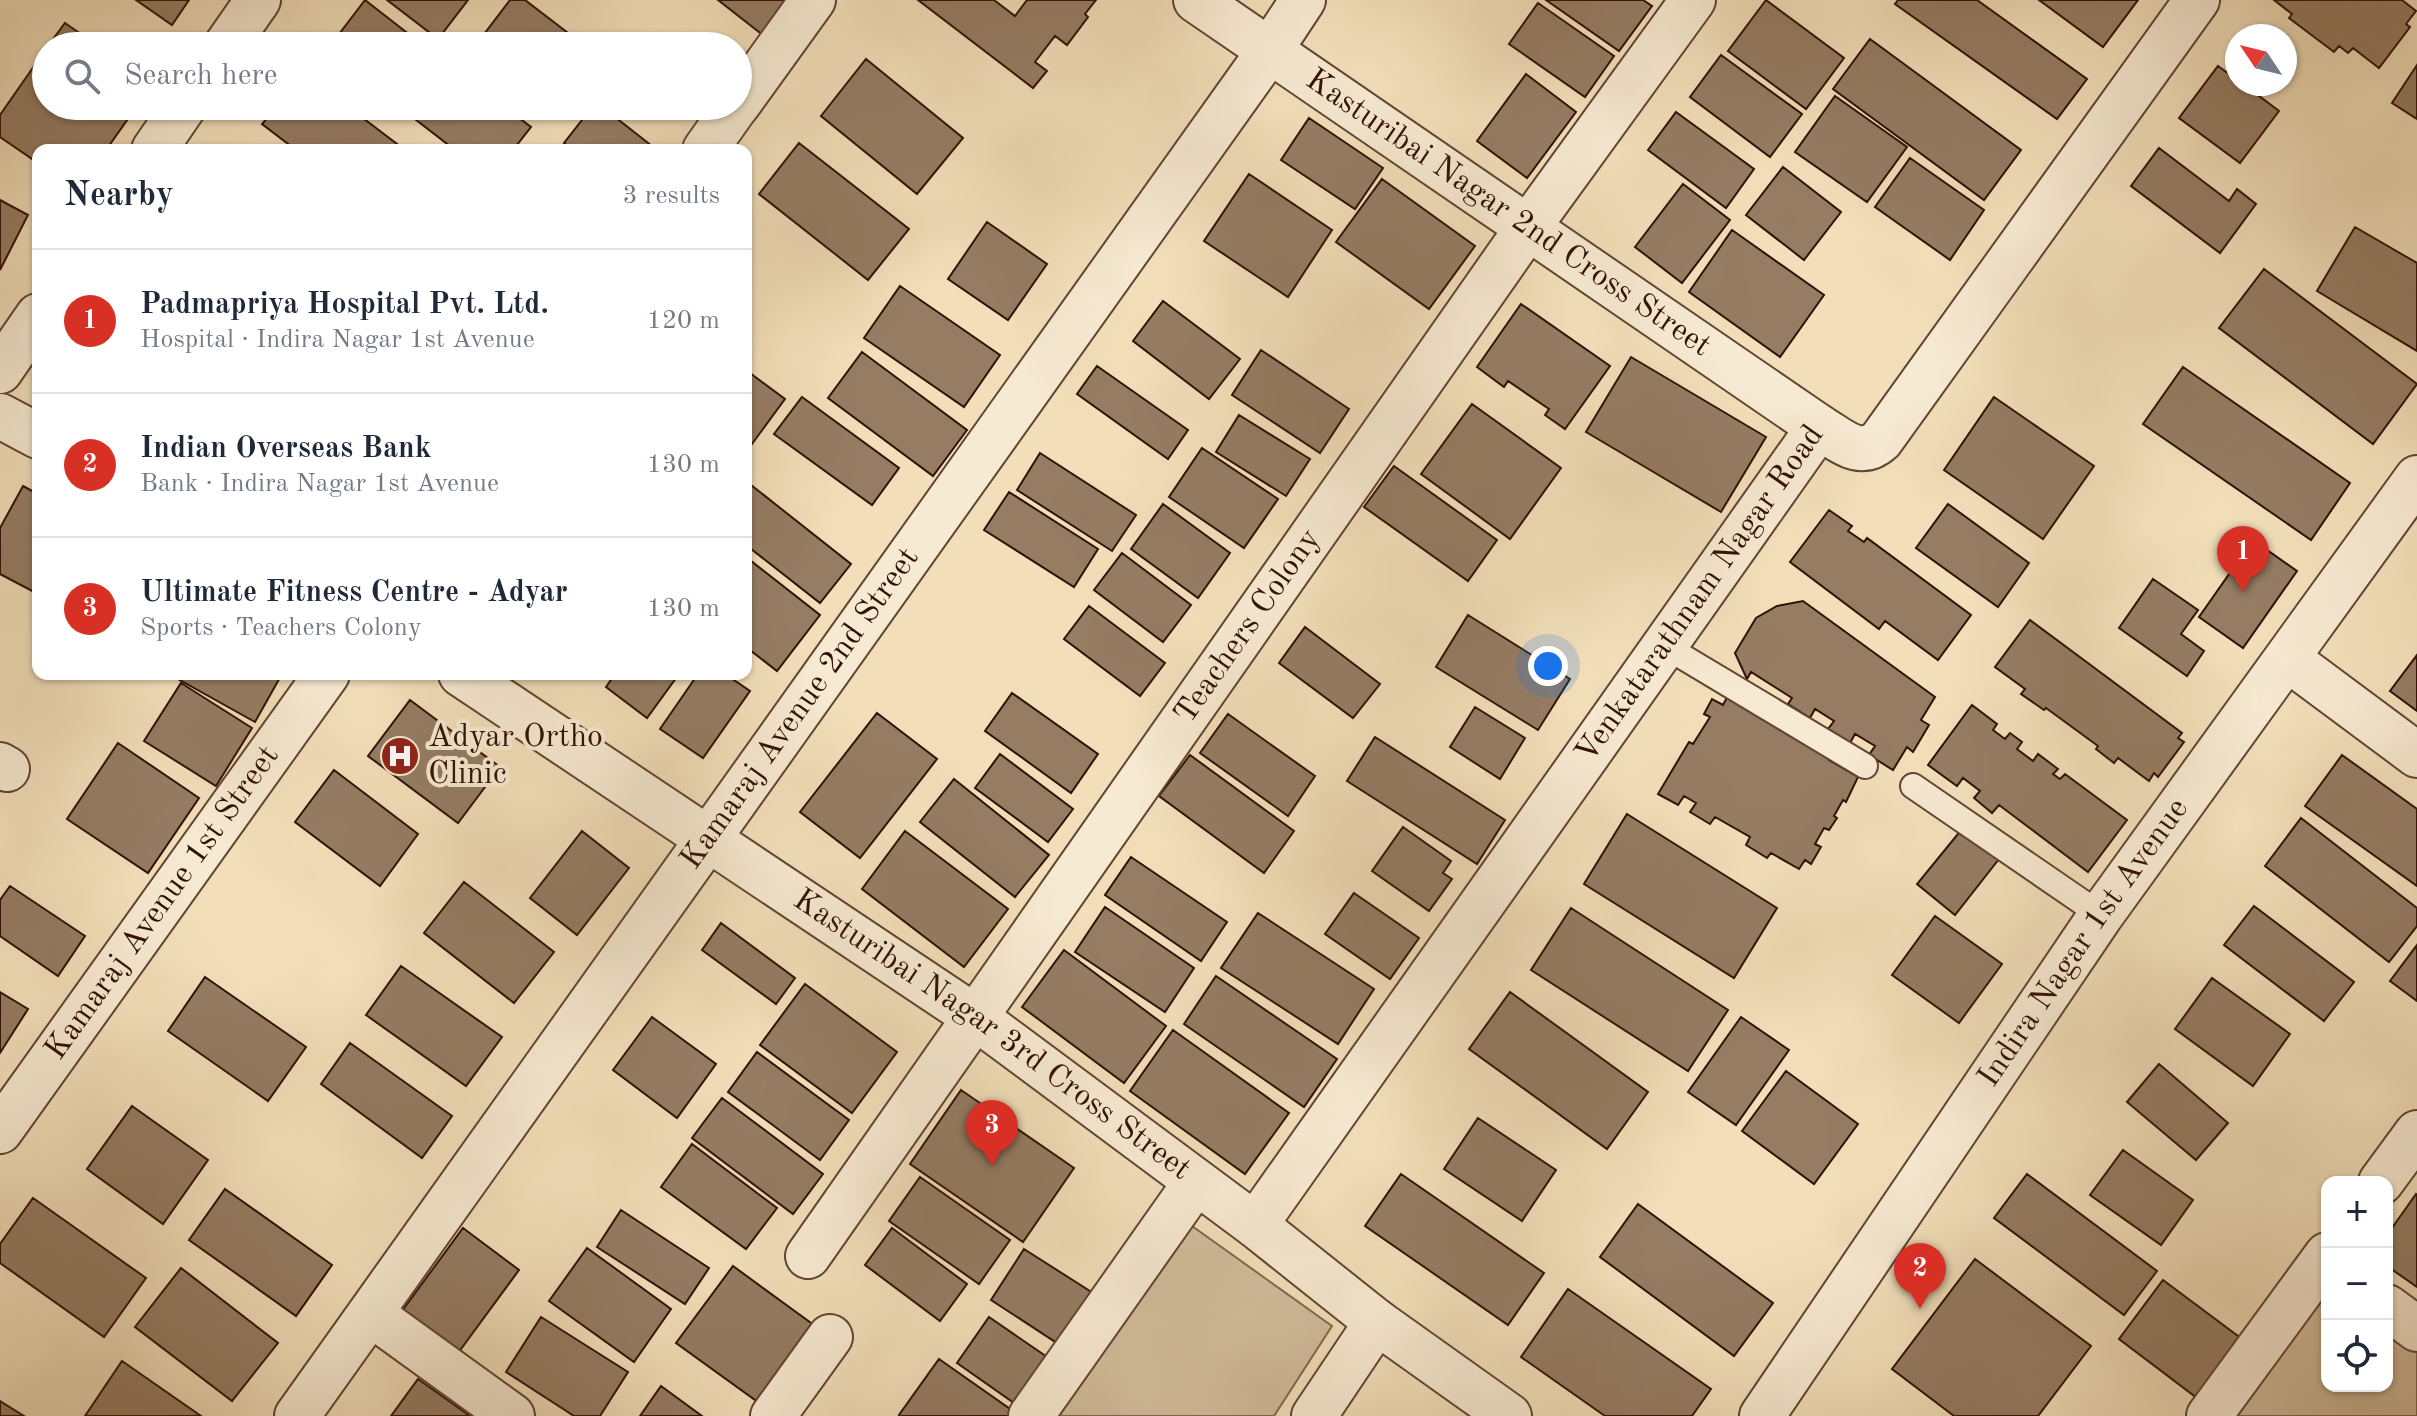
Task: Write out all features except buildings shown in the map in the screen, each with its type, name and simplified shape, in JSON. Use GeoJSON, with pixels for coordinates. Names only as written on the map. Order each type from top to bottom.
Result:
{"type":"FeatureCollection","features":[{"type":"Feature","properties":{"kind":"street"},"geometry":{"type":"LineString","coordinates":[[236,32],[258,0]]}},
{"type":"Feature","properties":{"kind":"street"},"geometry":{"type":"LineString","coordinates":[[752,84],[813,0]]}},
{"type":"Feature","properties":{"kind":"street","name":"Kasturibai Nagar 2nd Cross Street"},"geometry":{"type":"LineString","coordinates":[[1196,0],[1819,427]]}},
{"type":"Feature","properties":{"kind":"street","name":"Kamaraj Avenue 2nd Street"},"geometry":{"type":"LineString","coordinates":[[297,1416],[1303,0]]}},
{"type":"Feature","properties":{"kind":"street","name":"Teachers Colony"},"geometry":{"type":"LineString","coordinates":[[808,1256],[1529,226],[1693,0]]}},
{"type":"Feature","properties":{"kind":"street","name":"Venkatarathnam Nagar Road"},"geometry":{"type":"LineString","coordinates":[[1255,1225],[1819,427],[1860,450],[1872,449],[1881,440],[2197,0]]}},
{"type":"Feature","properties":{"kind":"street"},"geometry":{"type":"LineString","coordinates":[[158,144],[174,120]]}},
{"type":"Feature","properties":{"kind":"street"},"geometry":{"type":"LineString","coordinates":[[709,144],[726,120]]}},
{"type":"Feature","properties":{"kind":"street"},"geometry":{"type":"LineString","coordinates":[[0,371],[32,325]]}},
{"type":"Feature","properties":{"kind":"street"},"geometry":{"type":"LineString","coordinates":[[0,416],[32,433]]}},
{"type":"Feature","properties":{"kind":"street","name":"Indira Nagar 1st Avenue"},"geometry":{"type":"LineString","coordinates":[[1762,1416],[2101,915],[2417,478]]}},
{"type":"Feature","properties":{"kind":"street"},"geometry":{"type":"LineString","coordinates":[[2288,659],[2417,755]]}},
{"type":"Feature","properties":{"kind":"street","name":"Kamaraj Avenue 1st Street"},"geometry":{"type":"LineString","coordinates":[[0,1131],[323,680]]}},
{"type":"Feature","properties":{"kind":"street","name":"Kasturibai Nagar 3rd Cross Street"},"geometry":{"type":"LineString","coordinates":[[470,680],[975,1017],[1255,1225],[1377,1322],[1509,1416]]}},
{"type":"Feature","properties":{"kind":"street"},"geometry":{"type":"LineString","coordinates":[[2385,1176],[2417,1133]]}},
{"type":"Feature","properties":{"kind":"street"},"geometry":{"type":"LineString","coordinates":[[1031,1416],[1196,1182]]}},
{"type":"Feature","properties":{"kind":"street"},"geometry":{"type":"LineString","coordinates":[[2209,1416],[2321,1266]]}},
{"type":"Feature","properties":{"kind":"street"},"geometry":{"type":"LineString","coordinates":[[2393,1311],[2417,1329]]}},
{"type":"Feature","properties":{"kind":"street"},"geometry":{"type":"LineString","coordinates":[[371,1314],[512,1416]]}},
{"type":"Feature","properties":{"kind":"street"},"geometry":{"type":"LineString","coordinates":[[1314,1416],[1377,1322]]}},
{"type":"Feature","properties":{"kind":"street"},"geometry":{"type":"LineString","coordinates":[[773,1416],[830,1337]]}},
{"type":"Feature","properties":{"kind":"lane"},"geometry":{"type":"LineString","coordinates":[[1663,645],[1865,766]]}},
{"type":"Feature","properties":{"kind":"lane"},"geometry":{"type":"LineString","coordinates":[[1913,786],[2101,915]]}},
{"type":"Feature","properties":{"kind":"shaded area"},"geometry":{"type":"Polygon","coordinates":[[[1192,1226],[1332,1326],[1274,1416],[1056,1416],[1192,1226]]]}},
{"type":"Feature","properties":{"kind":"shaded area"},"geometry":{"type":"Polygon","coordinates":[[[2321,1279],[2321,1392],[2393,1392],[2393,1318],[2417,1335],[2417,1416],[2224,1416],[2321,1279]]]}},
{"type":"Feature","properties":{"kind":"place","name":"Padmapriya Hospital Pvt. Ltd."},"geometry":{"type":"Point","coordinates":[2243,592]}},
{"type":"Feature","properties":{"kind":"place","name":"Adyar Ortho Clinic"},"geometry":{"type":"Point","coordinates":[400,756]}},
{"type":"Feature","properties":{"kind":"place","name":"Ultimate Fitness Centre - Adyar"},"geometry":{"type":"Point","coordinates":[992,1166]}},
{"type":"Feature","properties":{"kind":"place","name":"Indian Overseas Bank"},"geometry":{"type":"Point","coordinates":[1920,1309]}}]}
